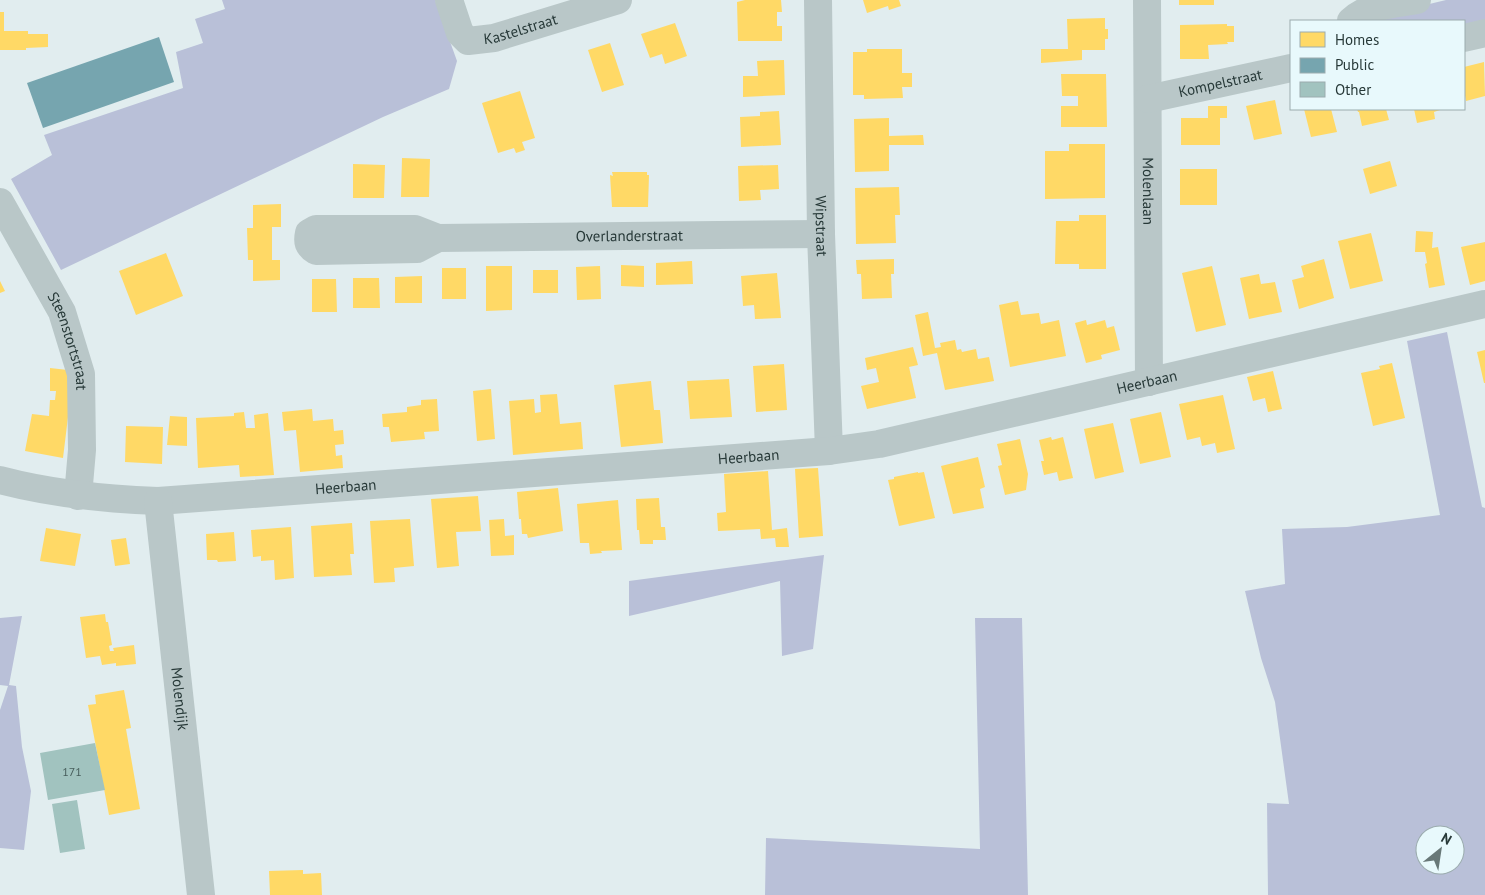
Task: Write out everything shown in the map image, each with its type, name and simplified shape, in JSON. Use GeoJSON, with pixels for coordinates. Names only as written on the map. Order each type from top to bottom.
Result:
{"type":"FeatureCollection","features":[{"type":"Feature","properties":{"kind":"street","name":"Kastelstraat"},"geometry":{"type":"LineString","coordinates":[[449,0],[460,33],[468,42],[494,38],[618,0]]}},
{"type":"Feature","properties":{"kind":"street","name":"Wipstraat"},"geometry":{"type":"LineString","coordinates":[[818,0],[821,234],[829,451]]}},
{"type":"Feature","properties":{"kind":"street","name":"Molenlaan"},"geometry":{"type":"LineString","coordinates":[[1147,0],[1149,382]]}},
{"type":"Feature","properties":{"kind":"street"},"geometry":{"type":"LineString","coordinates":[[1352,20],[1367,10],[1417,0]]}},
{"type":"Feature","properties":{"kind":"street"},"geometry":{"type":"LineString","coordinates":[[1465,38],[1485,33]]}},
{"type":"Feature","properties":{"kind":"street","name":"Kompelstraat"},"geometry":{"type":"LineString","coordinates":[[1148,99],[1290,68]]}},
{"type":"Feature","properties":{"kind":"street","name":"Steenstortstraat"},"geometry":{"type":"LineString","coordinates":[[0,202],[62,312],[81,374],[82,450],[78,496]]}},
{"type":"Feature","properties":{"kind":"street","name":"Overlanderstraat"},"geometry":{"type":"LineString","coordinates":[[438,238],[821,234]]}},
{"type":"Feature","properties":{"kind":"street","name":"Heerbaan"},"geometry":{"type":"LineString","coordinates":[[0,480],[29,488],[78,496],[158,501],[829,451],[879,444],[1485,304]]}},
{"type":"Feature","properties":{"kind":"street","name":"Molendijk"},"geometry":{"type":"LineString","coordinates":[[158,501],[201,895]]}},
{"type":"Feature","properties":{"kind":"shaded area"},"geometry":{"type":"Polygon","coordinates":[[[222,0],[435,0],[457,61],[449,89],[383,117],[61,270],[11,179],[52,155],[44,135],[183,88],[176,52],[203,43],[195,19],[225,9],[222,0]]]}},
{"type":"Feature","properties":{"kind":"shaded area"},"geometry":{"type":"Polygon","coordinates":[[[1446,0],[1485,0],[1485,28],[1465,33],[1465,20],[1363,20],[1446,0]]]}},
{"type":"Feature","properties":{"kind":"shaded area"},"geometry":{"type":"Polygon","coordinates":[[[1447,332],[1482,507],[1485,508],[1485,895],[1268,895],[1267,803],[1289,804],[1275,702],[1261,658],[1245,591],[1285,584],[1282,529],[1347,527],[1440,515],[1407,341],[1447,332]]]}},
{"type":"Feature","properties":{"kind":"shaded area"},"geometry":{"type":"Polygon","coordinates":[[[824,555],[813,649],[782,656],[780,581],[629,616],[629,581],[824,555]]]}},
{"type":"Feature","properties":{"kind":"shaded area"},"geometry":{"type":"Polygon","coordinates":[[[22,616],[9,685],[16,686],[22,747],[31,791],[24,850],[0,848],[0,710],[8,686],[0,685],[0,618],[22,616]]]}},
{"type":"Feature","properties":{"kind":"shaded area"},"geometry":{"type":"Polygon","coordinates":[[[975,618],[1022,618],[1028,895],[765,895],[766,838],[980,849],[975,618]]]}},
{"type":"Feature","properties":{"kind":"building: Homes"},"geometry":{"type":"Polygon","coordinates":[[[745,0],[781,0],[782,12],[777,12],[777,26],[782,26],[782,41],[738,41],[737,2],[745,0]]]}},
{"type":"Feature","properties":{"kind":"building: Homes"},"geometry":{"type":"Polygon","coordinates":[[[863,0],[899,0],[901,6],[889,10],[888,6],[867,13],[863,0]]]}},
{"type":"Feature","properties":{"kind":"building: Homes"},"geometry":{"type":"Polygon","coordinates":[[[1179,0],[1214,0],[1214,5],[1179,5],[1179,0]]]}},
{"type":"Feature","properties":{"kind":"building: Homes"},"geometry":{"type":"Polygon","coordinates":[[[0,12],[4,12],[4,31],[28,31],[28,34],[48,34],[48,47],[26,48],[26,50],[0,50],[0,12]]]}},
{"type":"Feature","properties":{"kind":"building: Homes"},"geometry":{"type":"Polygon","coordinates":[[[1105,18],[1105,29],[1108,29],[1108,39],[1105,39],[1105,50],[1082,50],[1082,60],[1041,63],[1041,49],[1068,49],[1067,19],[1105,18]]]}},
{"type":"Feature","properties":{"kind":"building: Homes"},"geometry":{"type":"Polygon","coordinates":[[[675,23],[687,56],[665,64],[662,54],[650,58],[641,34],[675,23]]]}},
{"type":"Feature","properties":{"kind":"building: Homes"},"geometry":{"type":"Polygon","coordinates":[[[1227,24],[1227,26],[1234,26],[1234,42],[1208,45],[1209,59],[1180,59],[1180,25],[1227,24]]]}},
{"type":"Feature","properties":{"kind":"building: Homes"},"geometry":{"type":"Polygon","coordinates":[[[610,43],[624,85],[602,92],[588,50],[610,43]]]}},
{"type":"Feature","properties":{"kind":"building: Homes"},"geometry":{"type":"Polygon","coordinates":[[[867,49],[902,49],[902,73],[912,73],[912,87],[902,87],[903,98],[864,99],[864,95],[853,95],[853,52],[867,52],[867,49]]]}},
{"type":"Feature","properties":{"kind":"building: Homes"},"geometry":{"type":"Polygon","coordinates":[[[784,60],[785,95],[743,97],[743,76],[758,76],[757,61],[784,60]]]}},
{"type":"Feature","properties":{"kind":"building: Homes"},"geometry":{"type":"Polygon","coordinates":[[[1484,62],[1485,96],[1466,101],[1465,67],[1484,62]]]}},
{"type":"Feature","properties":{"kind":"building: Homes"},"geometry":{"type":"Polygon","coordinates":[[[1061,74],[1106,74],[1107,127],[1061,127],[1061,106],[1078,106],[1078,96],[1062,96],[1061,74]]]}},
{"type":"Feature","properties":{"kind":"building: Homes"},"geometry":{"type":"Polygon","coordinates":[[[520,91],[535,138],[522,142],[525,150],[516,153],[514,148],[498,153],[482,103],[520,91]]]}},
{"type":"Feature","properties":{"kind":"building: Homes"},"geometry":{"type":"Polygon","coordinates":[[[1275,100],[1282,134],[1254,140],[1246,106],[1275,100]]]}},
{"type":"Feature","properties":{"kind":"building: Homes"},"geometry":{"type":"Polygon","coordinates":[[[1208,106],[1227,106],[1227,118],[1220,118],[1220,145],[1181,145],[1181,118],[1208,118],[1208,106]]]}},
{"type":"Feature","properties":{"kind":"building: Homes"},"geometry":{"type":"Polygon","coordinates":[[[1304,110],[1331,110],[1337,132],[1311,137],[1304,110]]]}},
{"type":"Feature","properties":{"kind":"building: Homes"},"geometry":{"type":"Polygon","coordinates":[[[1357,110],[1386,110],[1389,120],[1362,126],[1357,110]]]}},
{"type":"Feature","properties":{"kind":"building: Homes"},"geometry":{"type":"Polygon","coordinates":[[[1414,110],[1440,110],[1434,112],[1435,119],[1417,123],[1414,110]]]}},
{"type":"Feature","properties":{"kind":"building: Homes"},"geometry":{"type":"Polygon","coordinates":[[[779,111],[781,145],[741,147],[740,117],[760,116],[760,112],[779,111]]]}},
{"type":"Feature","properties":{"kind":"building: Homes"},"geometry":{"type":"Polygon","coordinates":[[[889,118],[889,136],[923,135],[924,145],[889,145],[889,171],[855,172],[854,119],[889,118]]]}},
{"type":"Feature","properties":{"kind":"building: Homes"},"geometry":{"type":"Polygon","coordinates":[[[1069,144],[1105,144],[1105,198],[1045,199],[1045,151],[1069,151],[1069,144]]]}},
{"type":"Feature","properties":{"kind":"building: Homes"},"geometry":{"type":"Polygon","coordinates":[[[402,158],[430,159],[429,197],[401,197],[402,158]]]}},
{"type":"Feature","properties":{"kind":"building: Homes"},"geometry":{"type":"Polygon","coordinates":[[[1390,161],[1397,186],[1370,194],[1363,169],[1390,161]]]}},
{"type":"Feature","properties":{"kind":"building: Homes"},"geometry":{"type":"Polygon","coordinates":[[[353,164],[385,165],[384,198],[353,198],[353,164]]]}},
{"type":"Feature","properties":{"kind":"building: Homes"},"geometry":{"type":"Polygon","coordinates":[[[778,165],[779,189],[760,190],[761,200],[739,201],[738,166],[778,165]]]}},
{"type":"Feature","properties":{"kind":"building: Homes"},"geometry":{"type":"Polygon","coordinates":[[[1180,169],[1217,169],[1217,205],[1180,205],[1180,169]]]}},
{"type":"Feature","properties":{"kind":"building: Homes"},"geometry":{"type":"Polygon","coordinates":[[[612,172],[647,172],[647,175],[649,175],[648,207],[612,207],[610,175],[613,176],[612,172]]]}},
{"type":"Feature","properties":{"kind":"building: Homes"},"geometry":{"type":"Polygon","coordinates":[[[899,187],[900,215],[895,215],[896,243],[856,244],[855,188],[899,187]]]}},
{"type":"Feature","properties":{"kind":"building: Homes"},"geometry":{"type":"Polygon","coordinates":[[[281,204],[281,227],[272,227],[272,260],[280,260],[280,280],[253,281],[253,260],[248,260],[247,228],[253,228],[253,205],[281,204]]]}},
{"type":"Feature","properties":{"kind":"building: Homes"},"geometry":{"type":"Polygon","coordinates":[[[1079,215],[1106,215],[1106,269],[1079,269],[1079,264],[1055,264],[1056,221],[1079,221],[1079,215]]]}},
{"type":"Feature","properties":{"kind":"building: Homes"},"geometry":{"type":"Polygon","coordinates":[[[1416,231],[1433,232],[1432,248],[1438,247],[1445,285],[1429,288],[1425,252],[1415,252],[1416,231]]]}},
{"type":"Feature","properties":{"kind":"building: Homes"},"geometry":{"type":"Polygon","coordinates":[[[1371,233],[1383,281],[1350,289],[1338,241],[1371,233]]]}},
{"type":"Feature","properties":{"kind":"building: Homes"},"geometry":{"type":"Polygon","coordinates":[[[1485,242],[1485,281],[1470,285],[1461,247],[1485,242]]]}},
{"type":"Feature","properties":{"kind":"building: Homes"},"geometry":{"type":"Polygon","coordinates":[[[166,253],[183,296],[136,315],[119,271],[166,253]]]}},
{"type":"Feature","properties":{"kind":"building: Homes"},"geometry":{"type":"Polygon","coordinates":[[[894,259],[894,274],[891,274],[892,298],[862,299],[861,274],[857,274],[856,260],[894,259]]]}},
{"type":"Feature","properties":{"kind":"building: Homes"},"geometry":{"type":"Polygon","coordinates":[[[1324,259],[1334,298],[1299,309],[1292,280],[1304,277],[1301,266],[1324,259]]]}},
{"type":"Feature","properties":{"kind":"building: Homes"},"geometry":{"type":"Polygon","coordinates":[[[692,261],[693,284],[656,285],[656,263],[692,261]]]}},
{"type":"Feature","properties":{"kind":"building: Homes"},"geometry":{"type":"Polygon","coordinates":[[[621,265],[644,266],[644,287],[621,286],[621,265]]]}},
{"type":"Feature","properties":{"kind":"building: Homes"},"geometry":{"type":"Polygon","coordinates":[[[486,266],[512,266],[512,310],[486,311],[486,266]]]}},
{"type":"Feature","properties":{"kind":"building: Homes"},"geometry":{"type":"Polygon","coordinates":[[[600,266],[601,299],[577,300],[576,267],[600,266]]]}},
{"type":"Feature","properties":{"kind":"building: Homes"},"geometry":{"type":"Polygon","coordinates":[[[1212,266],[1226,325],[1196,332],[1182,273],[1212,266]]]}},
{"type":"Feature","properties":{"kind":"building: Homes"},"geometry":{"type":"Polygon","coordinates":[[[442,268],[466,268],[466,299],[442,299],[442,268]]]}},
{"type":"Feature","properties":{"kind":"building: Homes"},"geometry":{"type":"Polygon","coordinates":[[[533,270],[558,270],[558,293],[533,293],[533,270]]]}},
{"type":"Feature","properties":{"kind":"building: Homes"},"geometry":{"type":"Polygon","coordinates":[[[777,273],[781,318],[755,319],[754,305],[743,306],[741,276],[777,273]]]}},
{"type":"Feature","properties":{"kind":"building: Homes"},"geometry":{"type":"Polygon","coordinates":[[[1259,274],[1261,284],[1275,282],[1282,312],[1249,319],[1240,278],[1259,274]]]}},
{"type":"Feature","properties":{"kind":"building: Homes"},"geometry":{"type":"Polygon","coordinates":[[[422,276],[422,303],[395,303],[395,277],[422,276]]]}},
{"type":"Feature","properties":{"kind":"building: Homes"},"geometry":{"type":"Polygon","coordinates":[[[353,278],[379,278],[380,308],[353,308],[353,278]]]}},
{"type":"Feature","properties":{"kind":"building: Homes"},"geometry":{"type":"Polygon","coordinates":[[[312,279],[336,279],[337,312],[312,312],[312,279]]]}},
{"type":"Feature","properties":{"kind":"building: Homes"},"geometry":{"type":"Polygon","coordinates":[[[0,281],[5,291],[0,293],[0,281]]]}},
{"type":"Feature","properties":{"kind":"building: Homes"},"geometry":{"type":"Polygon","coordinates":[[[1018,301],[1021,315],[1039,313],[1041,324],[1059,320],[1066,356],[1010,367],[999,305],[1018,301]]]}},
{"type":"Feature","properties":{"kind":"building: Homes"},"geometry":{"type":"Polygon","coordinates":[[[928,312],[935,348],[941,347],[940,343],[955,340],[957,350],[961,349],[962,352],[976,349],[978,359],[989,357],[994,381],[945,390],[937,353],[923,356],[915,315],[928,312]]]}},
{"type":"Feature","properties":{"kind":"building: Homes"},"geometry":{"type":"Polygon","coordinates":[[[1086,320],[1087,325],[1105,320],[1107,328],[1114,326],[1120,350],[1101,355],[1102,359],[1086,363],[1075,323],[1086,320]]]}},
{"type":"Feature","properties":{"kind":"building: Homes"},"geometry":{"type":"Polygon","coordinates":[[[913,347],[918,365],[909,367],[916,398],[867,409],[861,386],[879,382],[876,368],[867,370],[865,358],[913,347]]]}},
{"type":"Feature","properties":{"kind":"building: Homes"},"geometry":{"type":"Polygon","coordinates":[[[1485,350],[1485,383],[1484,383],[1477,352],[1485,350]]]}},
{"type":"Feature","properties":{"kind":"building: Homes"},"geometry":{"type":"Polygon","coordinates":[[[1392,363],[1405,418],[1373,426],[1361,373],[1380,369],[1379,366],[1392,363]]]}},
{"type":"Feature","properties":{"kind":"building: Homes"},"geometry":{"type":"Polygon","coordinates":[[[784,364],[787,410],[756,412],[753,366],[784,364]]]}},
{"type":"Feature","properties":{"kind":"building: Homes"},"geometry":{"type":"Polygon","coordinates":[[[50,368],[68,370],[68,417],[63,458],[25,451],[32,414],[49,416],[50,400],[55,400],[56,391],[50,391],[50,368]]]}},
{"type":"Feature","properties":{"kind":"building: Homes"},"geometry":{"type":"Polygon","coordinates":[[[1273,371],[1282,409],[1268,412],[1265,398],[1253,401],[1247,377],[1273,371]]]}},
{"type":"Feature","properties":{"kind":"building: Homes"},"geometry":{"type":"Polygon","coordinates":[[[729,379],[732,417],[690,419],[687,381],[729,379]]]}},
{"type":"Feature","properties":{"kind":"building: Homes"},"geometry":{"type":"Polygon","coordinates":[[[651,381],[654,410],[660,410],[663,443],[621,447],[614,385],[651,381]]]}},
{"type":"Feature","properties":{"kind":"building: Homes"},"geometry":{"type":"Polygon","coordinates":[[[491,389],[495,439],[477,441],[473,391],[491,389]]]}},
{"type":"Feature","properties":{"kind":"building: Homes"},"geometry":{"type":"Polygon","coordinates":[[[557,394],[560,424],[581,422],[583,449],[513,455],[509,401],[534,399],[535,413],[541,412],[540,395],[557,394]]]}},
{"type":"Feature","properties":{"kind":"building: Homes"},"geometry":{"type":"Polygon","coordinates":[[[1223,395],[1235,449],[1217,453],[1215,443],[1202,446],[1200,437],[1187,440],[1179,404],[1223,395]]]}},
{"type":"Feature","properties":{"kind":"building: Homes"},"geometry":{"type":"Polygon","coordinates":[[[437,399],[439,431],[424,432],[425,439],[391,442],[389,427],[383,427],[382,414],[407,412],[407,407],[421,405],[421,400],[437,399]]]}},
{"type":"Feature","properties":{"kind":"building: Homes"},"geometry":{"type":"Polygon","coordinates":[[[312,409],[313,421],[333,419],[334,431],[343,430],[344,444],[335,445],[336,456],[342,455],[343,468],[300,472],[296,430],[284,431],[282,412],[312,409]]]}},
{"type":"Feature","properties":{"kind":"building: Homes"},"geometry":{"type":"Polygon","coordinates":[[[244,412],[246,428],[255,428],[254,415],[268,413],[274,475],[240,477],[239,465],[198,468],[196,418],[234,416],[234,413],[244,412]]]}},
{"type":"Feature","properties":{"kind":"building: Homes"},"geometry":{"type":"Polygon","coordinates":[[[1161,412],[1171,457],[1140,464],[1130,419],[1161,412]]]}},
{"type":"Feature","properties":{"kind":"building: Homes"},"geometry":{"type":"Polygon","coordinates":[[[170,416],[187,417],[187,446],[167,445],[170,416]]]}},
{"type":"Feature","properties":{"kind":"building: Homes"},"geometry":{"type":"Polygon","coordinates":[[[1113,423],[1124,472],[1095,479],[1084,429],[1113,423]]]}},
{"type":"Feature","properties":{"kind":"building: Homes"},"geometry":{"type":"Polygon","coordinates":[[[126,426],[163,427],[162,464],[125,462],[126,426]]]}},
{"type":"Feature","properties":{"kind":"building: Homes"},"geometry":{"type":"Polygon","coordinates":[[[1051,437],[1052,440],[1063,437],[1073,478],[1059,481],[1057,472],[1044,475],[1041,461],[1044,461],[1039,440],[1051,437]]]}},
{"type":"Feature","properties":{"kind":"building: Homes"},"geometry":{"type":"Polygon","coordinates":[[[1020,439],[1028,474],[1026,490],[1005,495],[998,466],[1002,465],[997,444],[1020,439]]]}},
{"type":"Feature","properties":{"kind":"building: Homes"},"geometry":{"type":"Polygon","coordinates":[[[978,457],[985,487],[980,489],[984,508],[953,514],[941,466],[978,457]]]}},
{"type":"Feature","properties":{"kind":"building: Homes"},"geometry":{"type":"Polygon","coordinates":[[[818,468],[823,536],[799,538],[795,469],[818,468]]]}},
{"type":"Feature","properties":{"kind":"building: Homes"},"geometry":{"type":"Polygon","coordinates":[[[768,471],[772,530],[787,528],[789,547],[776,547],[775,538],[761,539],[760,529],[718,531],[717,513],[726,512],[724,474],[768,471]]]}},
{"type":"Feature","properties":{"kind":"building: Homes"},"geometry":{"type":"Polygon","coordinates":[[[924,472],[935,518],[899,526],[888,480],[924,472]]]}},
{"type":"Feature","properties":{"kind":"building: Homes"},"geometry":{"type":"Polygon","coordinates":[[[558,488],[563,531],[528,538],[527,534],[522,534],[517,492],[558,488]]]}},
{"type":"Feature","properties":{"kind":"building: Homes"},"geometry":{"type":"Polygon","coordinates":[[[478,496],[481,531],[456,532],[459,566],[437,568],[431,499],[478,496]]]}},
{"type":"Feature","properties":{"kind":"building: Homes"},"geometry":{"type":"Polygon","coordinates":[[[659,498],[661,527],[665,527],[666,540],[653,540],[653,544],[640,544],[639,530],[637,530],[636,499],[659,498]]]}},
{"type":"Feature","properties":{"kind":"building: Homes"},"geometry":{"type":"Polygon","coordinates":[[[618,500],[622,550],[601,551],[602,553],[590,554],[589,543],[580,543],[577,504],[618,500]]]}},
{"type":"Feature","properties":{"kind":"building: Homes"},"geometry":{"type":"Polygon","coordinates":[[[410,519],[414,566],[394,568],[395,582],[374,583],[370,521],[410,519]]]}},
{"type":"Feature","properties":{"kind":"building: Homes"},"geometry":{"type":"Polygon","coordinates":[[[504,519],[505,536],[514,535],[514,555],[491,556],[489,520],[504,519]]]}},
{"type":"Feature","properties":{"kind":"building: Homes"},"geometry":{"type":"Polygon","coordinates":[[[352,523],[354,554],[350,554],[352,575],[314,577],[311,526],[352,523]]]}},
{"type":"Feature","properties":{"kind":"building: Homes"},"geometry":{"type":"Polygon","coordinates":[[[291,527],[294,578],[275,580],[274,560],[261,561],[261,556],[253,557],[251,530],[291,527]]]}},
{"type":"Feature","properties":{"kind":"building: Homes"},"geometry":{"type":"Polygon","coordinates":[[[46,528],[81,534],[75,566],[40,561],[46,528]]]}},
{"type":"Feature","properties":{"kind":"building: Homes"},"geometry":{"type":"Polygon","coordinates":[[[234,532],[236,561],[218,562],[217,560],[207,560],[206,534],[234,532]]]}},
{"type":"Feature","properties":{"kind":"building: Homes"},"geometry":{"type":"Polygon","coordinates":[[[126,538],[130,564],[115,566],[111,540],[126,538]]]}},
{"type":"Feature","properties":{"kind":"building: Homes"},"geometry":{"type":"Polygon","coordinates":[[[105,614],[112,645],[109,646],[110,651],[114,651],[113,648],[134,645],[136,664],[116,666],[116,663],[102,665],[100,656],[86,658],[80,617],[105,614]]]}},
{"type":"Feature","properties":{"kind":"building: Homes"},"geometry":{"type":"Polygon","coordinates":[[[124,690],[131,728],[126,729],[140,809],[109,815],[88,705],[96,704],[95,695],[124,690]]]}},
{"type":"Feature","properties":{"kind":"building: Homes"},"geometry":{"type":"Polygon","coordinates":[[[303,870],[303,874],[321,873],[322,895],[270,895],[269,871],[303,870]]]}},
{"type":"Feature","properties":{"kind":"building: Public"},"geometry":{"type":"Polygon","coordinates":[[[159,37],[174,82],[43,128],[27,83],[159,37]]]}},
{"type":"Feature","properties":{"kind":"building: Other"},"geometry":{"type":"Polygon","coordinates":[[[95,743],[105,790],[48,800],[40,753],[95,743]]]}},
{"type":"Feature","properties":{"kind":"building: Other"},"geometry":{"type":"Polygon","coordinates":[[[77,800],[85,849],[60,853],[52,804],[77,800]]]}}]}
